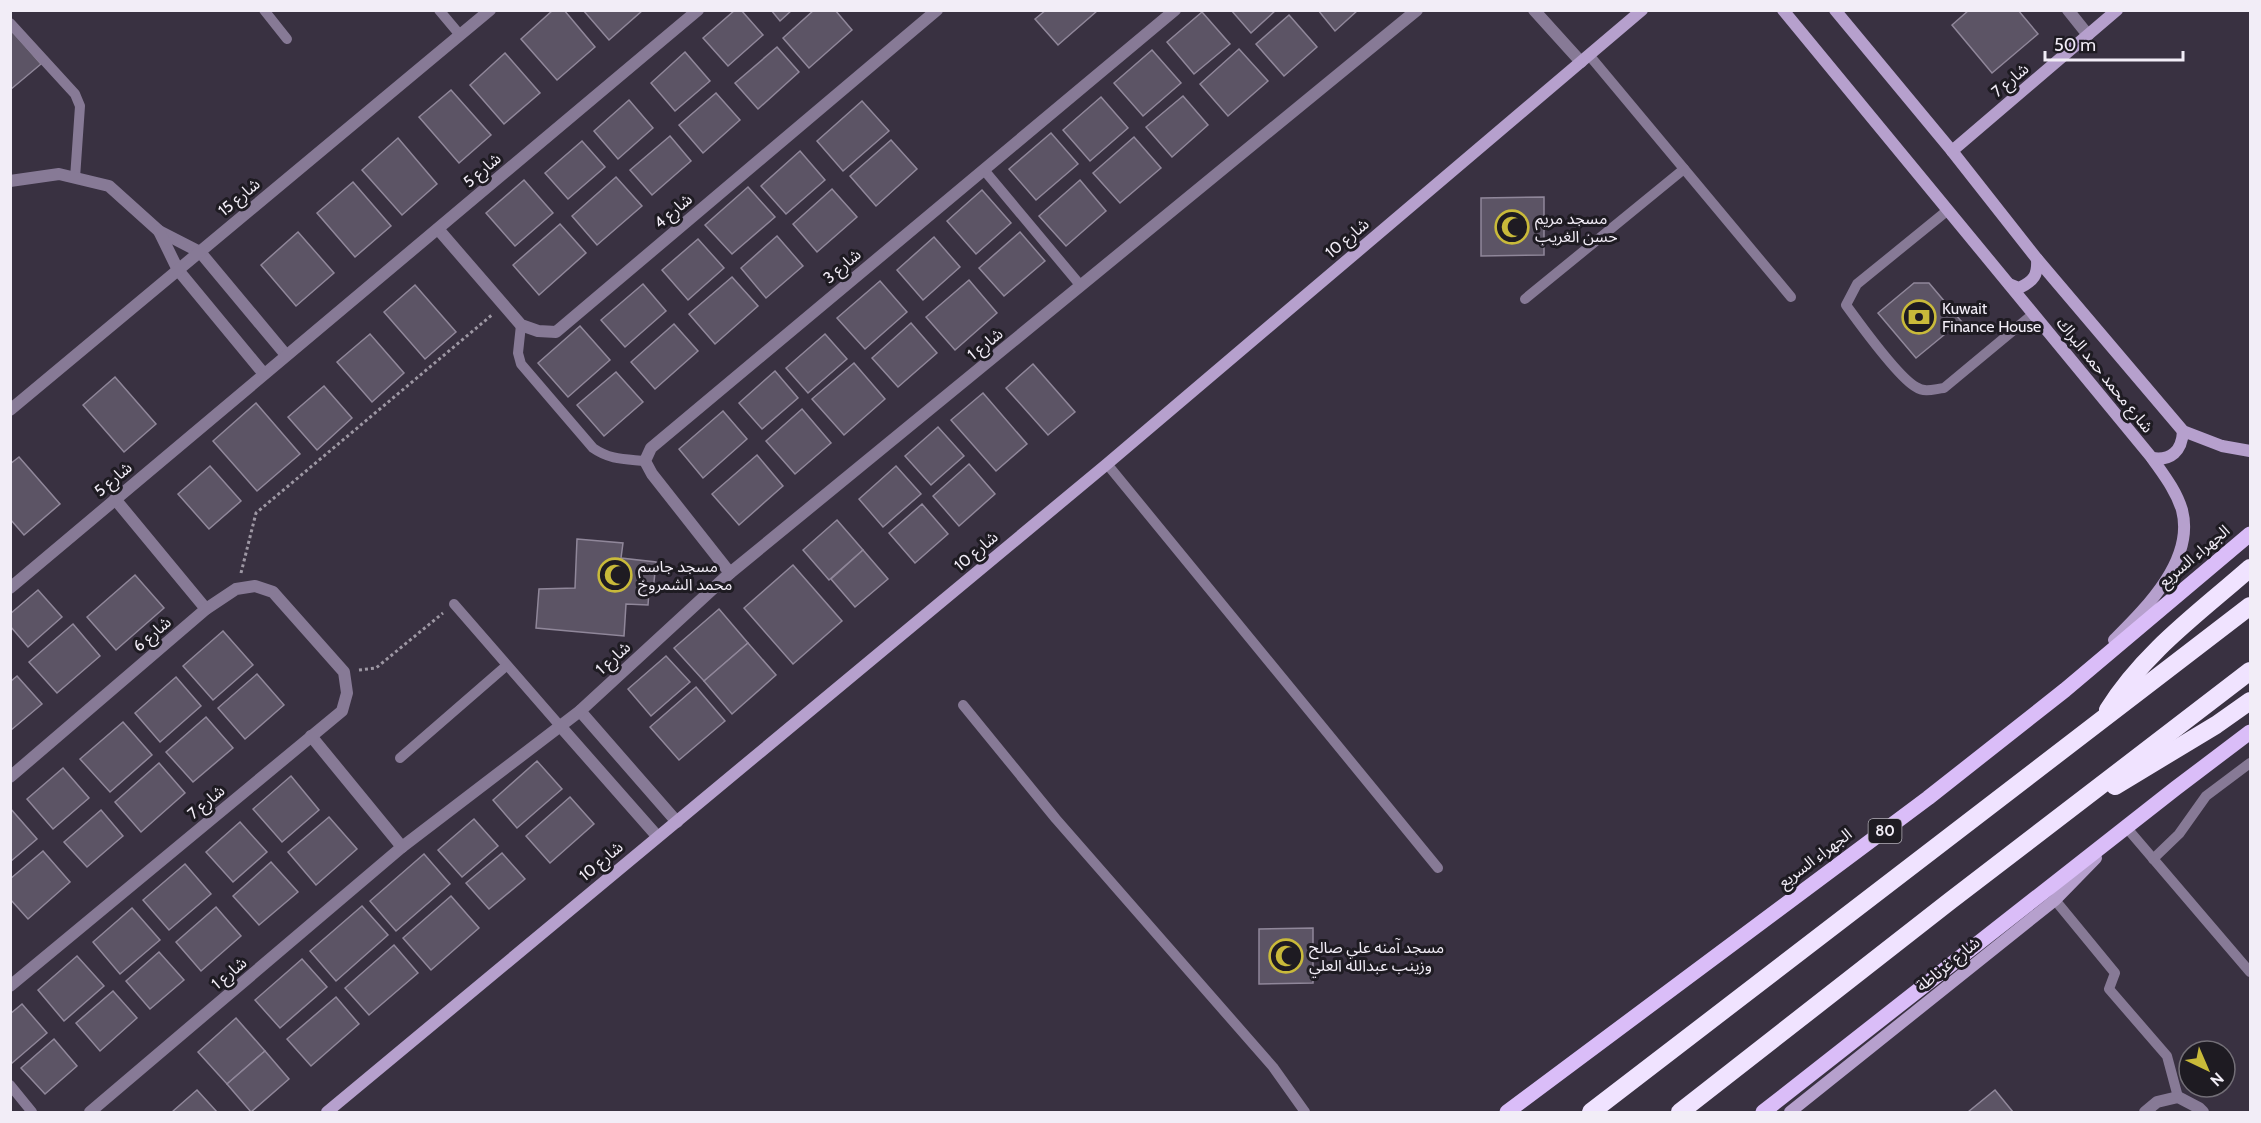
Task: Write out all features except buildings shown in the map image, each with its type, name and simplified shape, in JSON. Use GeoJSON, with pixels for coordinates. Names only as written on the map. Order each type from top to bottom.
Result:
{"type":"FeatureCollection","features":[{"type":"Feature","properties":{"kind":"highway"},"geometry":{"type":"LineString","coordinates":[[2098,723],[2129,678],[2145,660],[2250,568]]}},
{"type":"Feature","properties":{"kind":"highway","name":"80"},"geometry":{"type":"LineString","coordinates":[[1592,1113],[2250,606]]}},
{"type":"Feature","properties":{"kind":"highway"},"geometry":{"type":"LineString","coordinates":[[1680,1113],[2250,670]]}},
{"type":"Feature","properties":{"kind":"highway"},"geometry":{"type":"LineString","coordinates":[[2059,818],[2154,764],[2250,701]]}},
{"type":"Feature","properties":{"kind":"highway"},"geometry":{"type":"LineString","coordinates":[[1686,1113],[1740,1067]]}},
{"type":"Feature","properties":{"kind":"main road","name":"الجهراء السريع"},"geometry":{"type":"LineString","coordinates":[[1507,1113],[1928,798],[2065,690],[2250,534]]}},
{"type":"Feature","properties":{"kind":"main road"},"geometry":{"type":"LineString","coordinates":[[1763,1113],[2250,732]]}},
{"type":"Feature","properties":{"kind":"street","name":"شارع 15"},"geometry":{"type":"LineString","coordinates":[[10,410],[490,10]]}},
{"type":"Feature","properties":{"kind":"street","name":"شارع 5"},"geometry":{"type":"LineString","coordinates":[[10,588],[698,10]]}},
{"type":"Feature","properties":{"kind":"street","name":"شارع 4"},"geometry":{"type":"LineString","coordinates":[[521,325],[538,331],[556,332],[937,10]]}},
{"type":"Feature","properties":{"kind":"street","name":"شارع 3"},"geometry":{"type":"LineString","coordinates":[[645,461],[651,448],[1175,10]]}},
{"type":"Feature","properties":{"kind":"street","name":"شارع 1"},"geometry":{"type":"LineString","coordinates":[[90,1113],[402,847],[580,711],[730,573],[1418,10]]}},
{"type":"Feature","properties":{"kind":"street"},"geometry":{"type":"LineString","coordinates":[[1534,10],[1585,58]]}},
{"type":"Feature","properties":{"kind":"street","name":"شارع 10"},"geometry":{"type":"LineString","coordinates":[[327,1113],[657,836],[677,822],[1107,464],[1642,10]]}},
{"type":"Feature","properties":{"kind":"street","name":"شارع محمد حمد البراك"},"geometry":{"type":"LineString","coordinates":[[1783,10],[2152,458],[2172,487],[2182,510],[2184,530],[2181,548],[2173,567],[2140,615],[2065,690]]}},
{"type":"Feature","properties":{"kind":"street","name":"شارع محمد حمد البراك"},"geometry":{"type":"LineString","coordinates":[[1836,10],[2037,259],[2183,431],[2222,446],[2250,451]]}},
{"type":"Feature","properties":{"kind":"street"},"geometry":{"type":"LineString","coordinates":[[2068,10],[2088,35]]}},
{"type":"Feature","properties":{"kind":"street","name":"شارع 7"},"geometry":{"type":"LineString","coordinates":[[1952,151],[2117,10]]}},
{"type":"Feature","properties":{"kind":"street"},"geometry":{"type":"LineString","coordinates":[[10,181],[59,174],[110,186],[159,231],[200,252],[286,355]]}},
{"type":"Feature","properties":{"kind":"street"},"geometry":{"type":"LineString","coordinates":[[438,229],[521,325]]}},
{"type":"Feature","properties":{"kind":"street"},"geometry":{"type":"LineString","coordinates":[[159,231],[178,270],[264,374]]}},
{"type":"Feature","properties":{"kind":"street"},"geometry":{"type":"LineString","coordinates":[[2008,283],[2019,288],[2031,282],[2038,272],[2037,259]]}},
{"type":"Feature","properties":{"kind":"street"},"geometry":{"type":"LineString","coordinates":[[2152,458],[2162,459],[2174,454],[2181,444],[2183,431]]}},
{"type":"Feature","properties":{"kind":"street"},"geometry":{"type":"LineString","coordinates":[[645,461],[652,474],[730,573]]}},
{"type":"Feature","properties":{"kind":"street"},"geometry":{"type":"LineString","coordinates":[[115,499],[206,609]]}},
{"type":"Feature","properties":{"kind":"street"},"geometry":{"type":"LineString","coordinates":[[236,589],[255,586],[273,592],[344,672]]}},
{"type":"Feature","properties":{"kind":"street","name":"شارع 6"},"geometry":{"type":"LineString","coordinates":[[10,777],[206,609],[236,589]]}},
{"type":"Feature","properties":{"kind":"street","name":"شارع 7"},"geometry":{"type":"LineString","coordinates":[[10,986],[342,711],[347,693],[344,672]]}},
{"type":"Feature","properties":{"kind":"street"},"geometry":{"type":"LineString","coordinates":[[580,711],[677,822]]}},
{"type":"Feature","properties":{"kind":"street"},"geometry":{"type":"LineString","coordinates":[[561,727],[657,836]]}},
{"type":"Feature","properties":{"kind":"street"},"geometry":{"type":"LineString","coordinates":[[311,736],[402,847]]}},
{"type":"Feature","properties":{"kind":"street","name":"شارع غرناطة"},"geometry":{"type":"LineString","coordinates":[[1791,1113],[2055,900],[2123,830]]}},
{"type":"Feature","properties":{"kind":"street"},"geometry":{"type":"LineString","coordinates":[[2145,1113],[2157,1102],[2177,1097]]}},
{"type":"Feature","properties":{"kind":"street"},"geometry":{"type":"LineString","coordinates":[[2182,1099],[2199,1108],[2203,1113]]}},
{"type":"Feature","properties":{"kind":"lane"},"geometry":{"type":"LineString","coordinates":[[264,10],[287,39]]}},
{"type":"Feature","properties":{"kind":"lane"},"geometry":{"type":"LineString","coordinates":[[439,10],[460,35]]}},
{"type":"Feature","properties":{"kind":"lane"},"geometry":{"type":"LineString","coordinates":[[10,22],[75,94],[80,105],[75,178]]}},
{"type":"Feature","properties":{"kind":"lane"},"geometry":{"type":"LineString","coordinates":[[1585,58],[1684,169],[1791,297]]}},
{"type":"Feature","properties":{"kind":"lane"},"geometry":{"type":"LineString","coordinates":[[1525,299],[1684,169]]}},
{"type":"Feature","properties":{"kind":"lane"},"geometry":{"type":"LineString","coordinates":[[984,170],[1081,286]]}},
{"type":"Feature","properties":{"kind":"lane"},"geometry":{"type":"LineString","coordinates":[[1948,210],[1857,284],[1851,293],[1846,304],[1876,344],[1916,388],[1926,391],[1944,388],[2033,314]]}},
{"type":"Feature","properties":{"kind":"lane"},"geometry":{"type":"LineString","coordinates":[[521,325],[518,352],[521,364],[592,448],[613,459],[645,461]]}},
{"type":"Feature","properties":{"kind":"lane"},"geometry":{"type":"LineString","coordinates":[[1107,464],[1438,868]]}},
{"type":"Feature","properties":{"kind":"lane"},"geometry":{"type":"LineString","coordinates":[[454,604],[561,727]]}},
{"type":"Feature","properties":{"kind":"lane"},"geometry":{"type":"LineString","coordinates":[[400,758],[506,666]]}},
{"type":"Feature","properties":{"kind":"lane"},"geometry":{"type":"LineString","coordinates":[[963,705],[1056,819],[1273,1067],[1305,1113]]}},
{"type":"Feature","properties":{"kind":"lane"},"geometry":{"type":"LineString","coordinates":[[2153,859],[2179,834],[2206,796],[2250,763]]}},
{"type":"Feature","properties":{"kind":"lane"},"geometry":{"type":"LineString","coordinates":[[2123,830],[2153,859],[2250,972]]}},
{"type":"Feature","properties":{"kind":"lane"},"geometry":{"type":"LineString","coordinates":[[2055,900],[2115,973],[2109,989],[2167,1056],[2177,1093]]}},
{"type":"Feature","properties":{"kind":"lane"},"geometry":{"type":"LineString","coordinates":[[10,1085],[32,1113]]}},
{"type":"Feature","properties":{"kind":"path"},"geometry":{"type":"LineString","coordinates":[[236,589],[256,513],[504,305]]}},
{"type":"Feature","properties":{"kind":"path"},"geometry":{"type":"LineString","coordinates":[[344,672],[376,668],[454,604]]}},
{"type":"Feature","properties":{"kind":"place","name":"مسجد مريم حسن الغريب"},"geometry":{"type":"Point","coordinates":[1512,227]}},
{"type":"Feature","properties":{"kind":"place","name":"Kuwait Finance House"},"geometry":{"type":"Point","coordinates":[1919,317]}},
{"type":"Feature","properties":{"kind":"place","name":"مسجد جاسم محمد الشمروخ"},"geometry":{"type":"Point","coordinates":[615,575]}},
{"type":"Feature","properties":{"kind":"place","name":"مسجد آمنه علي صالح وزينب عبدالله العلي"},"geometry":{"type":"Point","coordinates":[1286,956]}}]}
